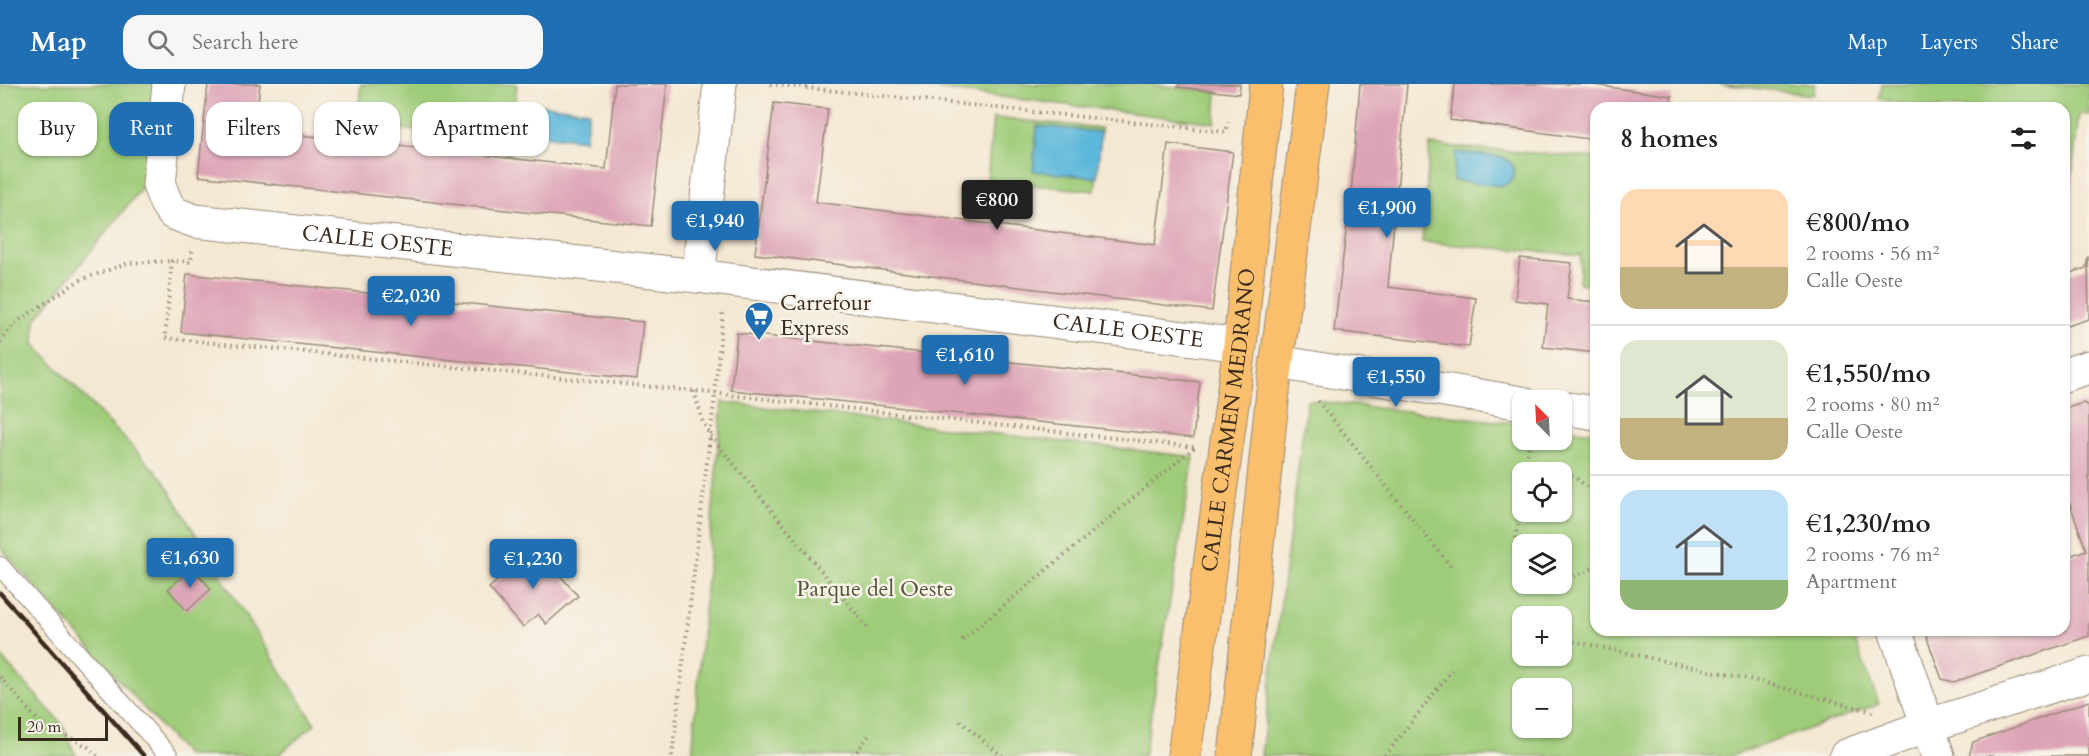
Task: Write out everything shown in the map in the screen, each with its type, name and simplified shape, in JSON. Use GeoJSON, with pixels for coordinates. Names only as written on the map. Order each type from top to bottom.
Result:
{"type":"FeatureCollection","features":[{"type":"Feature","properties":{"kind":"main road","name":"CALLE CARMEN MEDRANO"},"geometry":{"type":"LineString","coordinates":[[1235,756],[1277,362],[1313,84]]}},
{"type":"Feature","properties":{"kind":"main road","name":"CALLE CARMEN MEDRANO"},"geometry":{"type":"LineString","coordinates":[[1184,756],[1210,449],[1240,345],[1265,95]]}},
{"type":"Feature","properties":{"kind":"street","name":"CALLE OESTE"},"geometry":{"type":"LineString","coordinates":[[169,84],[159,185],[173,213],[195,221],[711,278],[1240,345]]}},
{"type":"Feature","properties":{"kind":"street"},"geometry":{"type":"LineString","coordinates":[[711,278],[720,84]]}},
{"type":"Feature","properties":{"kind":"street"},"geometry":{"type":"LineString","coordinates":[[1277,362],[1512,401]]}},
{"type":"Feature","properties":{"kind":"street"},"geometry":{"type":"LineString","coordinates":[[2070,373],[2089,367]]}},
{"type":"Feature","properties":{"kind":"street"},"geometry":{"type":"LineString","coordinates":[[1572,409],[1590,412]]}},
{"type":"Feature","properties":{"kind":"street"},"geometry":{"type":"LineString","coordinates":[[1897,636],[1932,741]]}},
{"type":"Feature","properties":{"kind":"street"},"geometry":{"type":"LineString","coordinates":[[1845,756],[1932,741],[2089,674]]}},
{"type":"Feature","properties":{"kind":"lane"},"geometry":{"type":"LineString","coordinates":[[0,566],[169,756]]}},
{"type":"Feature","properties":{"kind":"path"},"geometry":{"type":"LineString","coordinates":[[770,84],[1226,132],[1230,105],[1265,95]]}},
{"type":"Feature","properties":{"kind":"path"},"geometry":{"type":"LineString","coordinates":[[0,342],[14,324],[78,281],[128,263],[191,262],[195,221]]}},
{"type":"Feature","properties":{"kind":"path"},"geometry":{"type":"LineString","coordinates":[[172,261],[165,338],[694,391],[1210,449]]}},
{"type":"Feature","properties":{"kind":"path"},"geometry":{"type":"LineString","coordinates":[[672,756],[715,395],[711,278]]}},
{"type":"Feature","properties":{"kind":"path"},"geometry":{"type":"LineString","coordinates":[[694,391],[709,434],[868,628]]}},
{"type":"Feature","properties":{"kind":"path"},"geometry":{"type":"LineString","coordinates":[[1318,401],[1452,568]]}},
{"type":"Feature","properties":{"kind":"path"},"geometry":{"type":"LineString","coordinates":[[962,640],[1210,449]]}},
{"type":"Feature","properties":{"kind":"path"},"geometry":{"type":"LineString","coordinates":[[1572,476],[1590,489]]}},
{"type":"Feature","properties":{"kind":"path"},"geometry":{"type":"LineString","coordinates":[[1572,578],[1590,569]]}},
{"type":"Feature","properties":{"kind":"path"},"geometry":{"type":"LineString","coordinates":[[1572,641],[1762,682],[1932,741]]}},
{"type":"Feature","properties":{"kind":"path"},"geometry":{"type":"LineString","coordinates":[[1385,756],[1452,670]]}},
{"type":"Feature","properties":{"kind":"path"},"geometry":{"type":"LineString","coordinates":[[0,677],[40,723],[87,746],[97,756]]}},
{"type":"Feature","properties":{"kind":"path"},"geometry":{"type":"LineString","coordinates":[[960,721],[1002,756]]}},
{"type":"Feature","properties":{"kind":"path"},"geometry":{"type":"LineString","coordinates":[[853,756],[871,733]]}},
{"type":"Feature","properties":{"kind":"green space"},"geometry":{"type":"Polygon","coordinates":[[[0,84],[156,84],[154,102],[109,102],[109,156],[148,156],[145,184],[35,320],[34,344],[162,478],[228,588],[315,724],[277,756],[187,756],[0,547],[0,84]]]}},
{"type":"Feature","properties":{"kind":"green space"},"geometry":{"type":"Polygon","coordinates":[[[361,84],[517,84],[515,102],[412,102],[412,130],[400,129],[400,102],[359,102],[361,84]]]}},
{"type":"Feature","properties":{"kind":"green space"},"geometry":{"type":"Polygon","coordinates":[[[894,84],[1148,84],[1217,92],[1215,123],[894,84]]]}},
{"type":"Feature","properties":{"kind":"green space"},"geometry":{"type":"Polygon","coordinates":[[[1719,84],[1815,84],[1813,95],[1719,84]]]}},
{"type":"Feature","properties":{"kind":"green space"},"geometry":{"type":"Polygon","coordinates":[[[1882,84],[2089,84],[2089,115],[2079,114],[2070,192],[2070,102],[1893,102],[1879,99],[1882,84]]]}},
{"type":"Feature","properties":{"kind":"green space"},"geometry":{"type":"Polygon","coordinates":[[[993,118],[1101,128],[1095,191],[987,181],[993,118]]]}},
{"type":"Feature","properties":{"kind":"green space"},"geometry":{"type":"Polygon","coordinates":[[[1430,145],[1590,158],[1590,284],[1579,283],[1581,255],[1422,242],[1430,145]]]}},
{"type":"Feature","properties":{"kind":"green space"},"geometry":{"type":"Polygon","coordinates":[[[1307,400],[1512,423],[1512,450],[1572,450],[1572,430],[1590,431],[1590,636],[1853,636],[1879,704],[1732,756],[1261,756],[1307,400]]]}},
{"type":"Feature","properties":{"kind":"green space","name":"Parque del Oeste"},"geometry":{"type":"Polygon","coordinates":[[[722,402],[1194,457],[1144,756],[692,756],[722,402]]]}},
{"type":"Feature","properties":{"kind":"green space"},"geometry":{"type":"Polygon","coordinates":[[[0,656],[62,724],[76,756],[0,756],[0,656]]]}},
{"type":"Feature","properties":{"kind":"water"},"geometry":{"type":"Polygon","coordinates":[[[549,106],[589,111],[585,140],[549,136],[549,106]]]}},
{"type":"Feature","properties":{"kind":"water"},"geometry":{"type":"Polygon","coordinates":[[[1037,126],[1101,132],[1097,178],[1033,171],[1037,126]]]}},
{"type":"Feature","properties":{"kind":"water"},"geometry":{"type":"Polygon","coordinates":[[[1456,152],[1502,157],[1514,168],[1514,176],[1502,186],[1453,181],[1456,152]]]}},
{"type":"Feature","properties":{"kind":"building"},"geometry":{"type":"Polygon","coordinates":[[[208,84],[260,84],[258,102],[206,102],[208,84]]]}},
{"type":"Feature","properties":{"kind":"building"},"geometry":{"type":"Polygon","coordinates":[[[615,84],[667,84],[651,226],[198,176],[206,102],[206,156],[302,156],[302,135],[314,137],[314,156],[400,156],[400,146],[412,147],[412,156],[489,156],[606,169],[615,84]]]}},
{"type":"Feature","properties":{"kind":"building"},"geometry":{"type":"Polygon","coordinates":[[[1179,84],[1240,84],[1239,94],[1178,87],[1179,84]]]}},
{"type":"Feature","properties":{"kind":"building"},"geometry":{"type":"Polygon","coordinates":[[[1360,84],[1407,84],[1388,287],[1476,298],[1469,347],[1334,331],[1352,183],[1360,84]]]}},
{"type":"Feature","properties":{"kind":"building"},"geometry":{"type":"Polygon","coordinates":[[[1455,84],[1586,84],[1672,96],[1671,102],[1590,102],[1590,139],[1450,120],[1455,84]]]}},
{"type":"Feature","properties":{"kind":"building"},"geometry":{"type":"Polygon","coordinates":[[[774,103],[828,109],[816,202],[1155,245],[1168,144],[1233,152],[1212,311],[755,254],[774,103]]]}},
{"type":"Feature","properties":{"kind":"building"},"geometry":{"type":"Polygon","coordinates":[[[2088,256],[2089,319],[2070,325],[2070,273],[2086,268],[2088,256]]]}},
{"type":"Feature","properties":{"kind":"building"},"geometry":{"type":"Polygon","coordinates":[[[1520,258],[1572,263],[1567,299],[1590,301],[1590,352],[1543,347],[1548,304],[1515,300],[1520,258]]]}},
{"type":"Feature","properties":{"kind":"building"},"geometry":{"type":"Polygon","coordinates":[[[187,274],[643,322],[637,379],[181,332],[187,274]]]}},
{"type":"Feature","properties":{"kind":"building"},"geometry":{"type":"Polygon","coordinates":[[[737,333],[1200,382],[1193,438],[731,390],[737,333]]]}},
{"type":"Feature","properties":{"kind":"building"},"geometry":{"type":"Polygon","coordinates":[[[2083,403],[2089,406],[2089,636],[1954,682],[1942,679],[1926,636],[2070,636],[2070,556],[2086,550],[2070,504],[2070,407],[2083,403]]]}},
{"type":"Feature","properties":{"kind":"building"},"geometry":{"type":"Polygon","coordinates":[[[535,547],[578,596],[546,624],[538,614],[523,627],[489,588],[535,547]]]}},
{"type":"Feature","properties":{"kind":"building"},"geometry":{"type":"Polygon","coordinates":[[[193,568],[211,589],[187,611],[168,589],[193,568]]]}},
{"type":"Feature","properties":{"kind":"building"},"geometry":{"type":"Polygon","coordinates":[[[2089,701],[2089,756],[1969,756],[1973,742],[2089,701]]]}},
{"type":"Feature","properties":{"kind":"railway"},"geometry":{"type":"LineString","coordinates":[[0,593],[144,756]]}},
{"type":"Feature","properties":{"kind":"place","name":"Carrefour Express"},"geometry":{"type":"Point","coordinates":[759,342]}}]}
